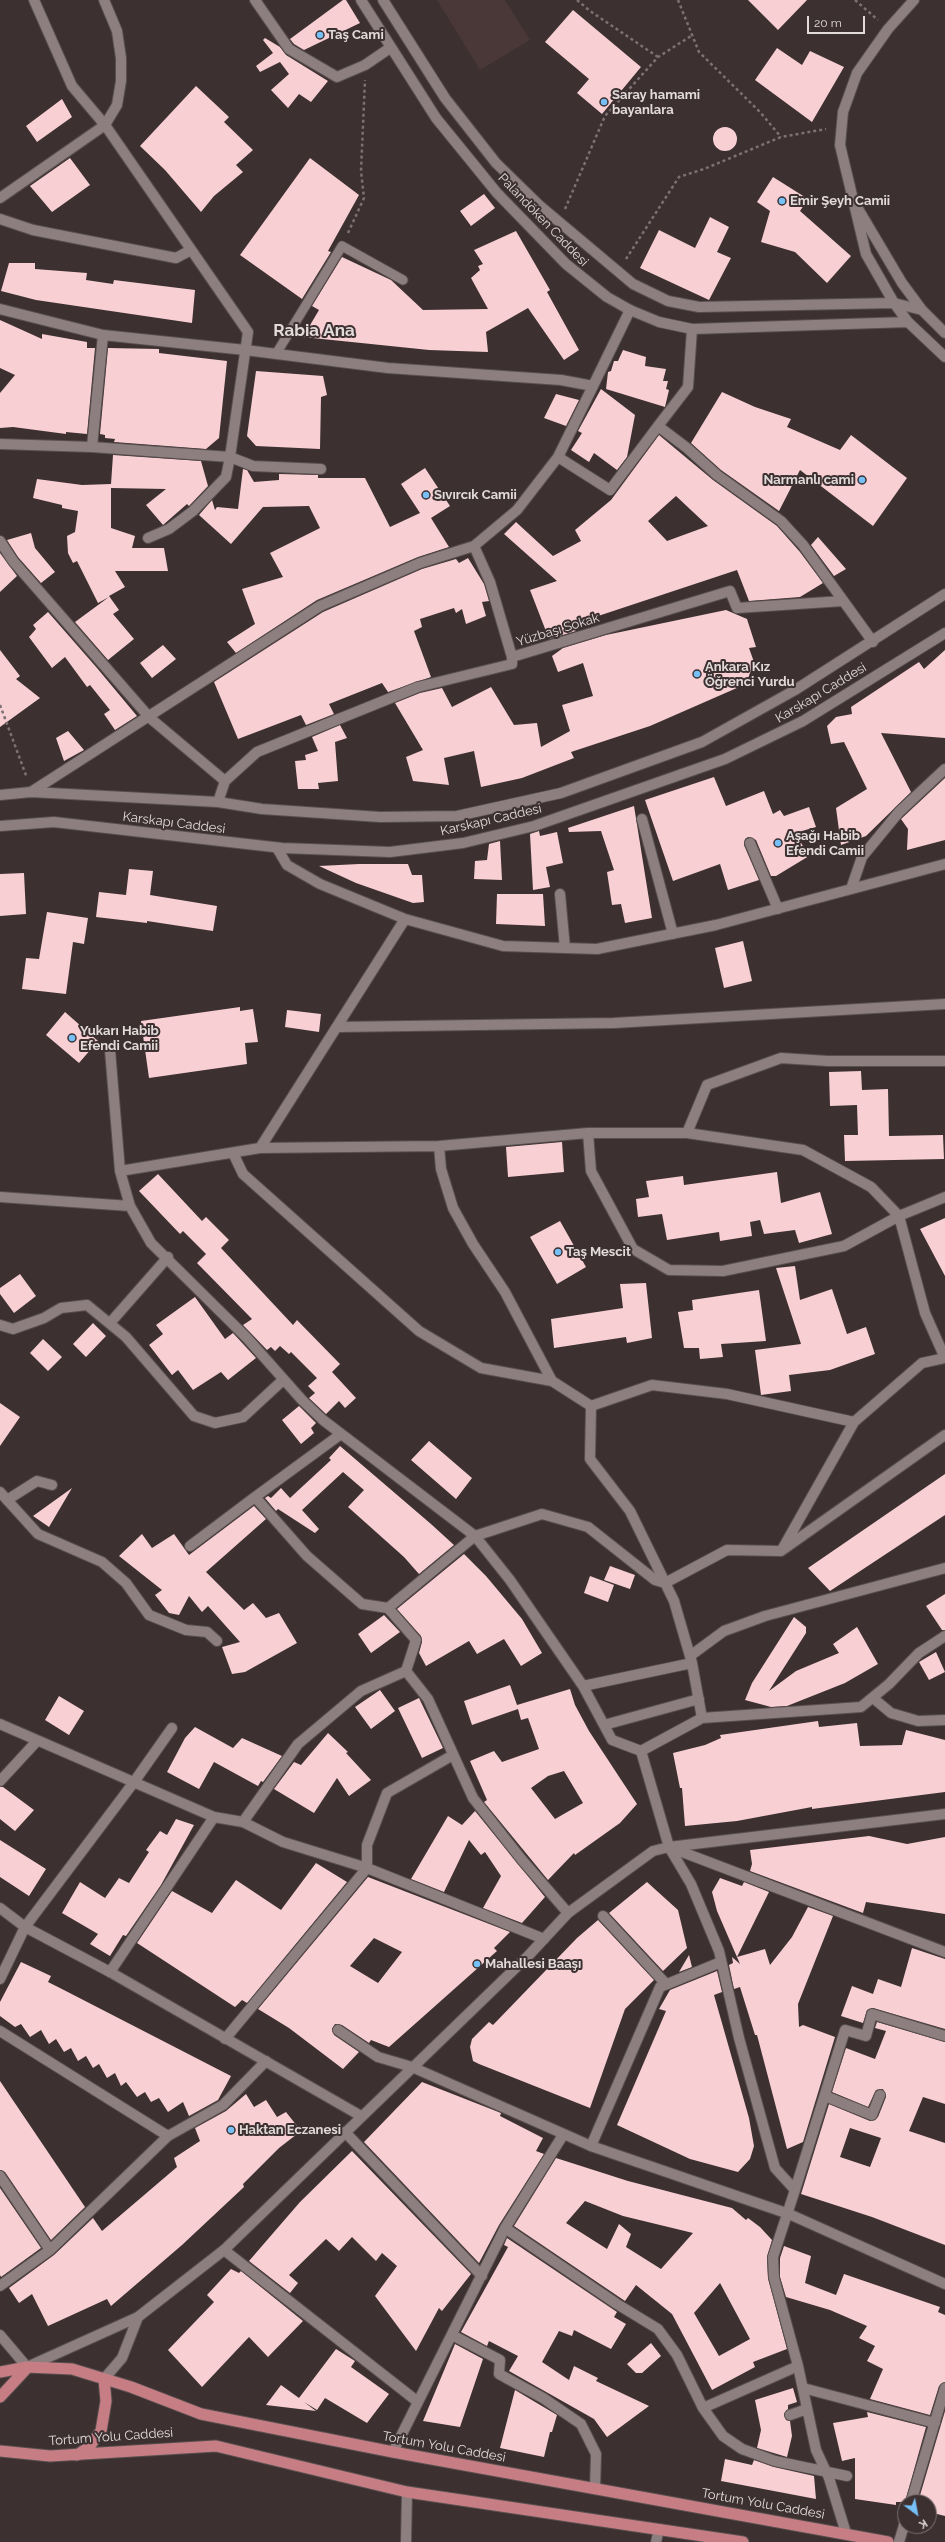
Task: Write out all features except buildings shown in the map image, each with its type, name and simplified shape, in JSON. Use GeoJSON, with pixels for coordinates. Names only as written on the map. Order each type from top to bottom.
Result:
{"type":"FeatureCollection","features":[{"type":"Feature","properties":{"kind":"highway","name":"Tortum Yolu Caddesi"},"geometry":{"type":"LineString","coordinates":[[0,2372],[27,2367],[72,2369],[202,2414],[393,2452],[846,2533],[888,2542]]}},
{"type":"Feature","properties":{"kind":"highway"},"geometry":{"type":"LineString","coordinates":[[0,2397],[27,2367]]}},
{"type":"Feature","properties":{"kind":"highway"},"geometry":{"type":"LineString","coordinates":[[76,2455],[89,2447],[100,2431],[106,2401],[104,2379]]}},
{"type":"Feature","properties":{"kind":"highway","name":"Tortum Yolu Caddesi"},"geometry":{"type":"LineString","coordinates":[[2,2448],[50,2456],[139,2449],[216,2446],[407,2492],[743,2542]]}},
{"type":"Feature","properties":{"kind":"street"},"geometry":{"type":"LineString","coordinates":[[34,0],[72,86],[105,125],[248,332],[226,477],[193,511],[169,529],[148,538]]}},
{"type":"Feature","properties":{"kind":"street"},"geometry":{"type":"LineString","coordinates":[[0,198],[105,125],[117,105],[121,81],[121,58],[116,32],[104,0]]}},
{"type":"Feature","properties":{"kind":"street"},"geometry":{"type":"LineString","coordinates":[[255,0],[289,49],[337,76],[365,65],[390,48]]}},
{"type":"Feature","properties":{"kind":"street","name":"Palandöken Caddesi"},"geometry":{"type":"LineString","coordinates":[[361,0],[390,48],[436,118],[497,193],[566,264],[607,297],[630,310],[659,322],[692,329],[908,322]]}},
{"type":"Feature","properties":{"kind":"street","name":"Palandöken Caddesi"},"geometry":{"type":"LineString","coordinates":[[384,0],[445,98],[475,137],[519,187],[617,273],[650,294],[668,301],[699,307],[894,302],[922,310]]}},
{"type":"Feature","properties":{"kind":"street"},"geometry":{"type":"LineString","coordinates":[[914,0],[888,29],[857,73],[848,94],[841,127],[840,145],[850,193],[866,254],[894,302],[908,322],[945,357]]}},
{"type":"Feature","properties":{"kind":"street"},"geometry":{"type":"LineString","coordinates":[[850,193],[884,254],[922,310],[945,333]]}},
{"type":"Feature","properties":{"kind":"street"},"geometry":{"type":"LineString","coordinates":[[0,219],[33,230],[176,258],[190,250]]}},
{"type":"Feature","properties":{"kind":"street"},"geometry":{"type":"LineString","coordinates":[[0,309],[103,335],[245,350],[388,368],[561,380],[593,386]]}},
{"type":"Feature","properties":{"kind":"street"},"geometry":{"type":"LineString","coordinates":[[31,792],[150,718],[320,606],[420,563],[474,546],[517,510],[558,457],[630,310]]}},
{"type":"Feature","properties":{"kind":"street"},"geometry":{"type":"LineString","coordinates":[[558,457],[610,490],[688,387],[692,329]]}},
{"type":"Feature","properties":{"kind":"street"},"geometry":{"type":"LineString","coordinates":[[92,447],[103,335]]}},
{"type":"Feature","properties":{"kind":"street"},"geometry":{"type":"LineString","coordinates":[[658,426],[687,448],[717,475],[781,521],[803,545],[873,642]]}},
{"type":"Feature","properties":{"kind":"street"},"geometry":{"type":"LineString","coordinates":[[0,444],[92,447],[230,457],[253,466],[321,469]]}},
{"type":"Feature","properties":{"kind":"street"},"geometry":{"type":"LineString","coordinates":[[0,541],[13,561],[150,718],[225,781],[218,802]]}},
{"type":"Feature","properties":{"kind":"street"},"geometry":{"type":"LineString","coordinates":[[474,546],[490,582],[512,657]]}},
{"type":"Feature","properties":{"kind":"street","name":"Yüzbaşı Sokak"},"geometry":{"type":"LineString","coordinates":[[225,781],[256,752],[418,687],[512,664],[512,657],[730,591],[737,608],[843,601]]}},
{"type":"Feature","properties":{"kind":"street"},"geometry":{"type":"LineString","coordinates":[[0,795],[31,792],[218,802],[262,809],[380,817],[457,816],[561,793],[702,742],[795,690],[873,642],[945,594]]}},
{"type":"Feature","properties":{"kind":"street","name":"Karskapı Caddesi"},"geometry":{"type":"LineString","coordinates":[[0,826],[54,822],[277,848],[390,852],[463,843],[534,826],[725,758],[803,721],[945,633]]}},
{"type":"Feature","properties":{"kind":"street"},"geometry":{"type":"LineString","coordinates":[[851,889],[862,857],[899,812],[945,769]]}},
{"type":"Feature","properties":{"kind":"street"},"geometry":{"type":"LineString","coordinates":[[642,819],[672,934]]}},
{"type":"Feature","properties":{"kind":"street"},"geometry":{"type":"LineString","coordinates":[[750,843],[778,909]]}},
{"type":"Feature","properties":{"kind":"street"},"geometry":{"type":"LineString","coordinates":[[277,848],[287,865],[320,884],[405,919],[503,946],[597,949],[716,925],[945,864]]}},
{"type":"Feature","properties":{"kind":"street"},"geometry":{"type":"LineString","coordinates":[[560,894],[566,948]]}},
{"type":"Feature","properties":{"kind":"street"},"geometry":{"type":"LineString","coordinates":[[260,1148],[405,919]]}},
{"type":"Feature","properties":{"kind":"street"},"geometry":{"type":"LineString","coordinates":[[338,1027],[614,1023],[945,1004]]}},
{"type":"Feature","properties":{"kind":"street"},"geometry":{"type":"LineString","coordinates":[[110,1050],[120,1171],[130,1206],[151,1243],[168,1258],[247,1338],[283,1380],[324,1420],[475,1536],[510,1580],[583,1686],[612,1740],[641,1752]]}},
{"type":"Feature","properties":{"kind":"street"},"geometry":{"type":"LineString","coordinates":[[687,1133],[707,1085],[781,1058],[828,1061],[945,1061]]}},
{"type":"Feature","properties":{"kind":"street"},"geometry":{"type":"LineString","coordinates":[[120,1171],[260,1148],[439,1146],[588,1133],[687,1133],[803,1150],[871,1187],[899,1216],[925,1312],[945,1358],[922,1363],[854,1422],[781,1551]]}},
{"type":"Feature","properties":{"kind":"street"},"geometry":{"type":"LineString","coordinates":[[588,1133],[591,1172],[633,1249],[669,1270],[723,1271],[844,1246],[899,1216],[945,1197]]}},
{"type":"Feature","properties":{"kind":"street"},"geometry":{"type":"LineString","coordinates":[[439,1146],[441,1169],[454,1208],[473,1244],[505,1292],[552,1381]]}},
{"type":"Feature","properties":{"kind":"street"},"geometry":{"type":"LineString","coordinates":[[233,1153],[243,1174],[419,1331],[482,1368],[552,1381],[591,1406]]}},
{"type":"Feature","properties":{"kind":"street"},"geometry":{"type":"LineString","coordinates":[[0,1197],[130,1206]]}},
{"type":"Feature","properties":{"kind":"street"},"geometry":{"type":"LineString","coordinates":[[110,1323],[168,1258]]}},
{"type":"Feature","properties":{"kind":"street"},"geometry":{"type":"LineString","coordinates":[[0,1325],[13,1329],[44,1318],[61,1308],[87,1305],[126,1337],[194,1416],[215,1423],[242,1417],[283,1380]]}},
{"type":"Feature","properties":{"kind":"street"},"geometry":{"type":"LineString","coordinates":[[591,1406],[652,1385],[727,1394],[854,1422]]}},
{"type":"Feature","properties":{"kind":"street"},"geometry":{"type":"LineString","coordinates":[[591,1406],[590,1459],[630,1511],[674,1602],[691,1659],[702,1718]]}},
{"type":"Feature","properties":{"kind":"street"},"geometry":{"type":"LineString","coordinates":[[190,1546],[341,1434]]}},
{"type":"Feature","properties":{"kind":"street"},"geometry":{"type":"LineString","coordinates":[[388,1608],[475,1536],[542,1514],[588,1526],[655,1580],[665,1583],[728,1550],[781,1551],[945,1435]]}},
{"type":"Feature","properties":{"kind":"street"},"geometry":{"type":"LineString","coordinates":[[52,1485],[37,1481],[3,1496],[38,1534],[102,1562],[126,1583],[149,1615],[186,1630],[207,1632],[217,1642]]}},
{"type":"Feature","properties":{"kind":"street"},"geometry":{"type":"LineString","coordinates":[[243,1822],[298,1744],[362,1691],[406,1671],[416,1640],[388,1608],[362,1604],[307,1556],[255,1497]]}},
{"type":"Feature","properties":{"kind":"street"},"geometry":{"type":"LineString","coordinates":[[583,1686],[691,1659],[724,1631],[765,1616],[945,1568]]}},
{"type":"Feature","properties":{"kind":"street"},"geometry":{"type":"LineString","coordinates":[[641,1752],[702,1718],[775,1715],[862,1707],[919,1653],[945,1636]]}},
{"type":"Feature","properties":{"kind":"street"},"geometry":{"type":"LineString","coordinates":[[406,1671],[428,1699],[474,1798],[522,1860],[568,1913]]}},
{"type":"Feature","properties":{"kind":"street"},"geometry":{"type":"LineString","coordinates":[[873,1698],[891,1713],[918,1722],[945,1720]]}},
{"type":"Feature","properties":{"kind":"street"},"geometry":{"type":"LineString","coordinates":[[604,1725],[699,1699]]}},
{"type":"Feature","properties":{"kind":"street"},"geometry":{"type":"LineString","coordinates":[[0,1724],[214,1817],[243,1822],[283,1842],[367,1868],[544,1939]]}},
{"type":"Feature","properties":{"kind":"street"},"geometry":{"type":"LineString","coordinates":[[0,1979],[25,1927],[134,1782],[172,1728]]}},
{"type":"Feature","properties":{"kind":"street"},"geometry":{"type":"LineString","coordinates":[[0,1780],[37,1741]]}},
{"type":"Feature","properties":{"kind":"street"},"geometry":{"type":"LineString","coordinates":[[641,1752],[669,1847],[691,1884],[722,1962],[739,2038],[775,2168],[795,2190]]}},
{"type":"Feature","properties":{"kind":"street"},"geometry":{"type":"LineString","coordinates":[[225,2039],[367,1868],[367,1845],[387,1793],[453,1755]]}},
{"type":"Feature","properties":{"kind":"street"},"geometry":{"type":"LineString","coordinates":[[0,2335],[27,2367],[138,2317],[224,2250],[544,1939],[568,1913],[653,1851],[669,1847],[945,1814]]}},
{"type":"Feature","properties":{"kind":"street"},"geometry":{"type":"LineString","coordinates":[[110,1972],[214,1817]]}},
{"type":"Feature","properties":{"kind":"street"},"geometry":{"type":"LineString","coordinates":[[669,1847],[945,1952]]}},
{"type":"Feature","properties":{"kind":"street"},"geometry":{"type":"LineString","coordinates":[[0,1908],[25,1927],[110,1972],[361,2116]]}},
{"type":"Feature","properties":{"kind":"street"},"geometry":{"type":"LineString","coordinates":[[603,1916],[666,1984]]}},
{"type":"Feature","properties":{"kind":"street"},"geometry":{"type":"LineString","coordinates":[[591,2146],[660,1987],[722,1962]]}},
{"type":"Feature","properties":{"kind":"street"},"geometry":{"type":"LineString","coordinates":[[846,2533],[825,2470],[816,2450],[798,2366],[774,2278],[773,2257],[789,2214],[795,2190],[845,2030],[866,2036],[872,2014],[945,2036]]}},
{"type":"Feature","properties":{"kind":"street"},"geometry":{"type":"LineString","coordinates":[[338,2030],[378,2057],[412,2067],[563,2135],[789,2214],[945,2284]]}},
{"type":"Feature","properties":{"kind":"street"},"geometry":{"type":"LineString","coordinates":[[0,2031],[168,2136]]}},
{"type":"Feature","properties":{"kind":"street"},"geometry":{"type":"LineString","coordinates":[[0,2286],[50,2250],[168,2136],[223,2105],[266,2061]]}},
{"type":"Feature","properties":{"kind":"street"},"geometry":{"type":"LineString","coordinates":[[825,2096],[872,2115],[880,2095]]}},
{"type":"Feature","properties":{"kind":"street"},"geometry":{"type":"LineString","coordinates":[[345,2132],[482,2276]]}},
{"type":"Feature","properties":{"kind":"street"},"geometry":{"type":"LineString","coordinates":[[393,2452],[505,2228],[563,2135]]}},
{"type":"Feature","properties":{"kind":"street"},"geometry":{"type":"LineString","coordinates":[[0,2176],[50,2250]]}},
{"type":"Feature","properties":{"kind":"street"},"geometry":{"type":"LineString","coordinates":[[505,2228],[617,2304],[658,2329],[677,2355],[703,2408],[723,2436],[742,2449],[775,2461],[825,2470],[847,2476]]}},
{"type":"Feature","properties":{"kind":"street"},"geometry":{"type":"LineString","coordinates":[[224,2250],[418,2402]]}},
{"type":"Feature","properties":{"kind":"street"},"geometry":{"type":"LineString","coordinates":[[104,2379],[122,2358],[138,2317]]}},
{"type":"Feature","properties":{"kind":"street"},"geometry":{"type":"LineString","coordinates":[[452,2335],[500,2360],[499,2374],[543,2398],[581,2424],[596,2454],[595,2488]]}},
{"type":"Feature","properties":{"kind":"street"},"geometry":{"type":"LineString","coordinates":[[703,2408],[798,2366]]}},
{"type":"Feature","properties":{"kind":"street"},"geometry":{"type":"LineString","coordinates":[[803,2388],[935,2423]]}},
{"type":"Feature","properties":{"kind":"street"},"geometry":{"type":"LineString","coordinates":[[913,2494],[945,2388]]}},
{"type":"Feature","properties":{"kind":"street"},"geometry":{"type":"LineString","coordinates":[[790,2415],[807,2408]]}},
{"type":"Feature","properties":{"kind":"street"},"geometry":{"type":"LineString","coordinates":[[406,2542],[407,2492]]}},
{"type":"Feature","properties":{"kind":"street"},"geometry":{"type":"LineString","coordinates":[[656,2542],[659,2529]]}},
{"type":"Feature","properties":{"kind":"lane"},"geometry":{"type":"LineString","coordinates":[[276,354],[342,246],[403,280]]}},
{"type":"Feature","properties":{"kind":"path"},"geometry":{"type":"LineString","coordinates":[[577,0],[590,12],[658,57]]}},
{"type":"Feature","properties":{"kind":"path"},"geometry":{"type":"LineString","coordinates":[[678,0],[691,36],[699,52],[760,112],[782,137]]}},
{"type":"Feature","properties":{"kind":"path"},"geometry":{"type":"LineString","coordinates":[[855,0],[888,29]]}},
{"type":"Feature","properties":{"kind":"path"},"geometry":{"type":"LineString","coordinates":[[559,223],[605,116],[658,57],[691,36]]}},
{"type":"Feature","properties":{"kind":"path"},"geometry":{"type":"LineString","coordinates":[[342,246],[364,198],[361,172],[365,65]]}},
{"type":"Feature","properties":{"kind":"path"},"geometry":{"type":"LineString","coordinates":[[617,273],[679,177],[719,163],[782,137],[841,127]]}},
{"type":"Feature","properties":{"kind":"path"},"geometry":{"type":"LineString","coordinates":[[0,705],[31,792]]}},
{"type":"Feature","properties":{"kind":"shaded area"},"geometry":{"type":"Polygon","coordinates":[[[437,0],[505,0],[530,40],[480,70],[437,0]]]}},
{"type":"Feature","properties":{"kind":"place","name":"Taş Cami"},"geometry":{"type":"Point","coordinates":[320,35]}},
{"type":"Feature","properties":{"kind":"place","name":"Saray hamami bayanlara"},"geometry":{"type":"Point","coordinates":[604,102]}},
{"type":"Feature","properties":{"kind":"place","name":"Emir Şeyh Camii"},"geometry":{"type":"Point","coordinates":[782,201]}},
{"type":"Feature","properties":{"kind":"place","name":"Narmanlı cami"},"geometry":{"type":"Point","coordinates":[862,480]}},
{"type":"Feature","properties":{"kind":"place","name":"Sıvırcık Camii"},"geometry":{"type":"Point","coordinates":[426,495]}},
{"type":"Feature","properties":{"kind":"place","name":"Ankara Kız Öğrenci Yurdu"},"geometry":{"type":"Point","coordinates":[697,674]}},
{"type":"Feature","properties":{"kind":"place","name":"Aşağı Habib Efendi Camii"},"geometry":{"type":"Point","coordinates":[778,843]}},
{"type":"Feature","properties":{"kind":"place","name":"Yukarı Habib Efendi Camii"},"geometry":{"type":"Point","coordinates":[72,1038]}},
{"type":"Feature","properties":{"kind":"place","name":"Taş Mescit"},"geometry":{"type":"Point","coordinates":[558,1252]}},
{"type":"Feature","properties":{"kind":"place","name":"Mahallesi Baaşı"},"geometry":{"type":"Point","coordinates":[477,1964]}},
{"type":"Feature","properties":{"kind":"place","name":"Haktan Eczanesi"},"geometry":{"type":"Point","coordinates":[231,2130]}},
{"type":"Feature","properties":{"kind":"district","name":"Rabia Ana"},"geometry":{"type":"Point","coordinates":[314,331]}}]}
